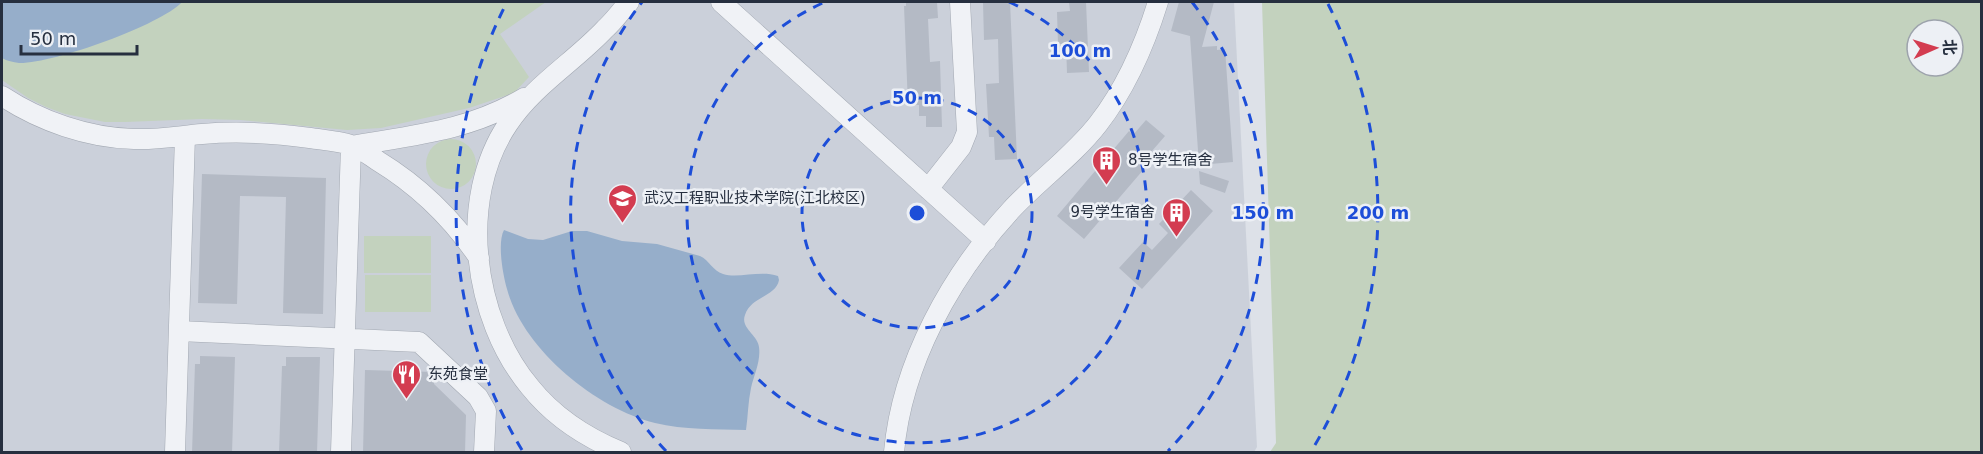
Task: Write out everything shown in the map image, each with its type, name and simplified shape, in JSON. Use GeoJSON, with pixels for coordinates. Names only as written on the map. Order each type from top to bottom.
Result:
{"type":"FeatureCollection","features":[{"type":"Feature","properties":{"kind":"lane"},"geometry":{"type":"LineString","coordinates":[[621,453],[594,440],[560,417],[537,396],[520,375],[502,345],[491,317],[482,282],[477,238],[479,199],[489,161],[507,124],[533,93],[606,29],[629,2]]}},
{"type":"Feature","properties":{"kind":"lane"},"geometry":{"type":"LineString","coordinates":[[721,2],[986,241]]}},
{"type":"Feature","properties":{"kind":"lane"},"geometry":{"type":"LineString","coordinates":[[928,189],[962,147],[967,132],[960,2]]}},
{"type":"Feature","properties":{"kind":"lane"},"geometry":{"type":"LineString","coordinates":[[894,453],[908,386],[928,333],[957,281],[986,241],[1025,195],[1085,139],[1111,106],[1129,75],[1158,2]]}},
{"type":"Feature","properties":{"kind":"lane"},"geometry":{"type":"LineString","coordinates":[[351,146],[457,127],[496,113],[533,93]]}},
{"type":"Feature","properties":{"kind":"lane"},"geometry":{"type":"LineString","coordinates":[[2,96],[50,120],[91,133],[132,139],[264,133],[313,138],[351,146],[391,169],[429,199],[463,235],[479,258]]}},
{"type":"Feature","properties":{"kind":"lane"},"geometry":{"type":"LineString","coordinates":[[175,453],[185,136]]}},
{"type":"Feature","properties":{"kind":"lane"},"geometry":{"type":"LineString","coordinates":[[341,453],[351,146]]}},
{"type":"Feature","properties":{"kind":"lane"},"geometry":{"type":"LineString","coordinates":[[179,331],[419,342],[478,397],[486,411],[484,453]]}},
{"type":"Feature","properties":{"kind":"shaded area","name":"武汉工程职业技术学院(江北校区)"},"geometry":{"type":"Polygon","coordinates":[[[2,2],[1234,2],[1257,447],[1254,452],[2,452],[2,2]]]}},
{"type":"Feature","properties":{"kind":"green space"},"geometry":{"type":"Polygon","coordinates":[[[2,2],[546,2],[500,34],[529,77],[514,93],[469,108],[381,128],[347,130],[241,120],[105,122],[65,114],[46,107],[2,80],[2,2]]]}},
{"type":"Feature","properties":{"kind":"green space"},"geometry":{"type":"Polygon","coordinates":[[[1262,2],[1981,2],[1981,452],[1270,452],[1276,443],[1262,2]]]}},
{"type":"Feature","properties":{"kind":"green space"},"geometry":{"type":"Polygon","coordinates":[[[446,139],[456,139],[469,146],[476,159],[476,169],[469,182],[456,189],[446,189],[437,185],[430,178],[426,169],[426,159],[430,150],[437,143],[446,139]]]}},
{"type":"Feature","properties":{"kind":"green space"},"geometry":{"type":"Polygon","coordinates":[[[364,236],[431,236],[431,273],[364,273],[364,236]]]}},
{"type":"Feature","properties":{"kind":"green space"},"geometry":{"type":"Polygon","coordinates":[[[365,275],[431,275],[431,312],[365,312],[365,275]]]}},
{"type":"Feature","properties":{"kind":"water"},"geometry":{"type":"Polygon","coordinates":[[[2,2],[182,2],[152,21],[105,42],[35,62],[19,63],[2,58],[2,2]]]}},
{"type":"Feature","properties":{"kind":"water"},"geometry":{"type":"Polygon","coordinates":[[[504,230],[528,239],[543,240],[572,231],[587,231],[622,241],[657,244],[700,256],[723,274],[778,276],[777,286],[752,304],[745,315],[745,324],[758,343],[759,352],[750,393],[746,430],[689,428],[655,423],[609,404],[564,373],[528,333],[515,311],[502,268],[501,243],[504,230]]]}},
{"type":"Feature","properties":{"kind":"building"},"geometry":{"type":"Polygon","coordinates":[[[906,2],[937,2],[938,18],[928,19],[930,62],[940,61],[942,127],[926,127],[926,116],[919,116],[919,105],[908,105],[904,6],[906,2]]]}},
{"type":"Feature","properties":{"kind":"building"},"geometry":{"type":"Polygon","coordinates":[[[983,2],[1010,2],[1017,159],[995,160],[994,137],[989,137],[986,84],[999,83],[998,39],[984,40],[983,2]]]}},
{"type":"Feature","properties":{"kind":"building"},"geometry":{"type":"Polygon","coordinates":[[[1069,2],[1086,2],[1089,72],[1067,73],[1066,44],[1058,44],[1057,12],[1070,11],[1069,2]]]}},
{"type":"Feature","properties":{"kind":"building"},"geometry":{"type":"Polygon","coordinates":[[[1179,2],[1214,2],[1202,47],[1217,46],[1217,50],[1225,49],[1233,162],[1199,165],[1190,36],[1171,31],[1179,2]]]}},
{"type":"Feature","properties":{"kind":"building","name":"8号学生宿舍"},"geometry":{"type":"Polygon","coordinates":[[[1146,120],[1165,136],[1152,151],[1156,155],[1084,239],[1057,216],[1129,131],[1133,135],[1146,120]]]}},
{"type":"Feature","properties":{"kind":"building"},"geometry":{"type":"Polygon","coordinates":[[[1199,171],[1229,181],[1225,193],[1200,184],[1199,171]]]}},
{"type":"Feature","properties":{"kind":"building"},"geometry":{"type":"Polygon","coordinates":[[[202,174],[326,178],[323,314],[283,313],[286,197],[240,196],[237,304],[198,303],[202,174]]]}},
{"type":"Feature","properties":{"kind":"building","name":"9号学生宿舍"},"geometry":{"type":"Polygon","coordinates":[[[1191,190],[1213,211],[1142,289],[1119,268],[1143,242],[1152,250],[1168,233],[1159,224],[1191,190]]]}},
{"type":"Feature","properties":{"kind":"building"},"geometry":{"type":"Polygon","coordinates":[[[200,356],[235,357],[232,453],[192,453],[195,364],[200,364],[200,356]]]}},
{"type":"Feature","properties":{"kind":"building"},"geometry":{"type":"Polygon","coordinates":[[[286,357],[320,357],[317,453],[279,453],[282,366],[286,366],[286,357]]]}},
{"type":"Feature","properties":{"kind":"building","name":"东苑食堂"},"geometry":{"type":"Polygon","coordinates":[[[365,370],[434,372],[434,384],[466,415],[465,453],[363,453],[365,370]]]}},
{"type":"Feature","properties":{"kind":"place","name":"8号学生宿舍"},"geometry":{"type":"Point","coordinates":[1107,186]}},
{"type":"Feature","properties":{"kind":"place","name":"武汉工程职业技术学院(江北校区)"},"geometry":{"type":"Point","coordinates":[623,224]}},
{"type":"Feature","properties":{"kind":"place","name":"9号学生宿舍"},"geometry":{"type":"Point","coordinates":[1176,238]}},
{"type":"Feature","properties":{"kind":"place","name":"东苑食堂"},"geometry":{"type":"Point","coordinates":[407,400]}}]}
